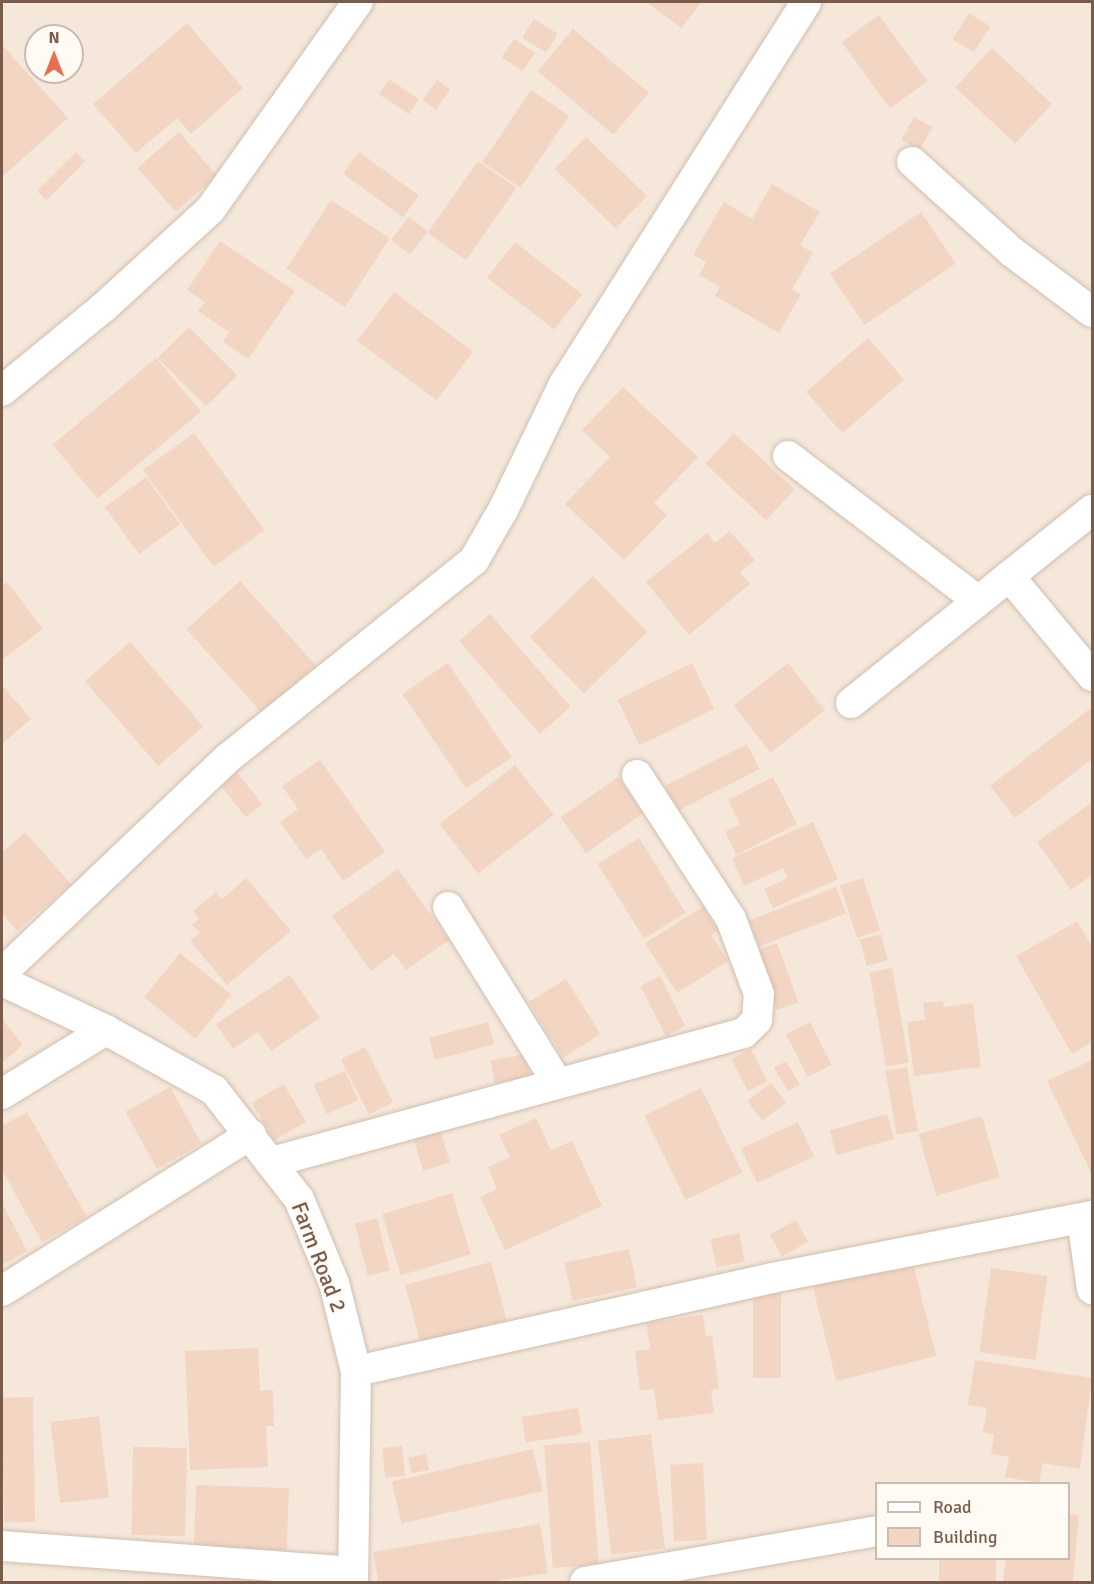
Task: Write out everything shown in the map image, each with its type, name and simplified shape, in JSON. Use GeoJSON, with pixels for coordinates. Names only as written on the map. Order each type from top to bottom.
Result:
{"type":"FeatureCollection","features":[{"type":"Feature","properties":{"kind":"street"},"geometry":{"type":"LineString","coordinates":[[2,391],[104,307],[210,210],[358,2]]}},
{"type":"Feature","properties":{"kind":"street"},"geometry":{"type":"LineString","coordinates":[[2,973],[228,758],[474,560],[503,510],[564,384],[806,2]]}},
{"type":"Feature","properties":{"kind":"street"},"geometry":{"type":"LineString","coordinates":[[912,162],[1012,252],[1092,312]]}},
{"type":"Feature","properties":{"kind":"street"},"geometry":{"type":"LineString","coordinates":[[788,456],[978,601]]}},
{"type":"Feature","properties":{"kind":"street"},"geometry":{"type":"LineString","coordinates":[[850,703],[1092,510]]}},
{"type":"Feature","properties":{"kind":"street"},"geometry":{"type":"LineString","coordinates":[[1010,576],[1092,676]]}},
{"type":"Feature","properties":{"kind":"street"},"geometry":{"type":"LineString","coordinates":[[272,1162],[744,1033],[757,1020],[759,994],[731,919],[637,775]]}},
{"type":"Feature","properties":{"kind":"street"},"geometry":{"type":"LineString","coordinates":[[448,907],[558,1084]]}},
{"type":"Feature","properties":{"kind":"street","name":"Farm Road 2"},"geometry":{"type":"LineString","coordinates":[[2,981],[106,1030],[214,1090],[251,1134],[299,1199],[334,1283],[356,1371],[353,1577]]}},
{"type":"Feature","properties":{"kind":"street"},"geometry":{"type":"LineString","coordinates":[[2,1094],[106,1030]]}},
{"type":"Feature","properties":{"kind":"street"},"geometry":{"type":"LineString","coordinates":[[2,1291],[251,1134]]}},
{"type":"Feature","properties":{"kind":"street"},"geometry":{"type":"LineString","coordinates":[[356,1371],[772,1278],[1087,1217],[1092,1289]]}},
{"type":"Feature","properties":{"kind":"street"},"geometry":{"type":"LineString","coordinates":[[585,1582],[875,1531]]}},
{"type":"Feature","properties":{"kind":"street"},"geometry":{"type":"LineString","coordinates":[[2,1546],[353,1577]]}},
{"type":"Feature","properties":{"kind":"shaded area"},"geometry":{"type":"Polygon","coordinates":[[[2,2],[1092,2],[1092,1582],[2,1582],[2,2]]]}},
{"type":"Feature","properties":{"kind":"building"},"geometry":{"type":"Polygon","coordinates":[[[646,2],[702,2],[681,28],[646,2]]]}},
{"type":"Feature","properties":{"kind":"building"},"geometry":{"type":"Polygon","coordinates":[[[969,13],[990,26],[974,53],[953,39],[969,13]]]}},
{"type":"Feature","properties":{"kind":"building"},"geometry":{"type":"Polygon","coordinates":[[[879,15],[927,81],[890,108],[842,42],[879,15]]]}},
{"type":"Feature","properties":{"kind":"building"},"geometry":{"type":"Polygon","coordinates":[[[534,19],[558,34],[546,52],[522,38],[534,19]]]}},
{"type":"Feature","properties":{"kind":"building"},"geometry":{"type":"Polygon","coordinates":[[[187,23],[243,88],[191,134],[177,118],[136,153],[93,104],[187,23]]]}},
{"type":"Feature","properties":{"kind":"building"},"geometry":{"type":"Polygon","coordinates":[[[573,29],[649,93],[613,135],[538,71],[573,29]]]}},
{"type":"Feature","properties":{"kind":"building"},"geometry":{"type":"Polygon","coordinates":[[[514,39],[535,53],[522,71],[502,57],[514,39]]]}},
{"type":"Feature","properties":{"kind":"building"},"geometry":{"type":"Polygon","coordinates":[[[2,45],[24,69],[24,84],[37,84],[68,118],[2,177],[2,45]]]}},
{"type":"Feature","properties":{"kind":"building"},"geometry":{"type":"Polygon","coordinates":[[[992,48],[1052,104],[1015,143],[955,87],[992,48]]]}},
{"type":"Feature","properties":{"kind":"building"},"geometry":{"type":"Polygon","coordinates":[[[389,79],[419,99],[409,114],[379,94],[389,79]]]}},
{"type":"Feature","properties":{"kind":"building"},"geometry":{"type":"Polygon","coordinates":[[[437,80],[450,89],[436,110],[423,100],[437,80]]]}},
{"type":"Feature","properties":{"kind":"building"},"geometry":{"type":"Polygon","coordinates":[[[531,90],[569,116],[520,188],[482,162],[531,90]]]}},
{"type":"Feature","properties":{"kind":"building"},"geometry":{"type":"Polygon","coordinates":[[[914,117],[932,127],[920,150],[901,140],[914,117]]]}},
{"type":"Feature","properties":{"kind":"building"},"geometry":{"type":"Polygon","coordinates":[[[179,132],[217,176],[176,212],[137,168],[179,132]]]}},
{"type":"Feature","properties":{"kind":"building"},"geometry":{"type":"Polygon","coordinates":[[[586,137],[647,196],[616,228],[555,169],[586,137]]]}},
{"type":"Feature","properties":{"kind":"building"},"geometry":{"type":"Polygon","coordinates":[[[76,152],[85,161],[46,200],[37,191],[76,152]]]}},
{"type":"Feature","properties":{"kind":"building"},"geometry":{"type":"Polygon","coordinates":[[[359,152],[419,195],[403,217],[343,174],[359,152]]]}},
{"type":"Feature","properties":{"kind":"building"},"geometry":{"type":"Polygon","coordinates":[[[478,161],[517,188],[466,260],[428,233],[478,161]]]}},
{"type":"Feature","properties":{"kind":"building"},"geometry":{"type":"Polygon","coordinates":[[[772,184],[820,212],[800,245],[813,253],[792,289],[801,294],[779,333],[715,296],[720,287],[699,275],[706,262],[693,255],[724,202],[752,219],[772,184]]]}},
{"type":"Feature","properties":{"kind":"building"},"geometry":{"type":"Polygon","coordinates":[[[331,200],[390,238],[345,307],[286,269],[331,200]]]}},
{"type":"Feature","properties":{"kind":"building"},"geometry":{"type":"Polygon","coordinates":[[[921,212],[956,263],[864,325],[830,274],[921,212]]]}},
{"type":"Feature","properties":{"kind":"building"},"geometry":{"type":"Polygon","coordinates":[[[409,217],[428,232],[410,255],[391,240],[409,217]]]}},
{"type":"Feature","properties":{"kind":"building"},"geometry":{"type":"Polygon","coordinates":[[[220,241],[295,291],[248,359],[223,342],[229,332],[198,311],[205,302],[187,290],[220,241]]]}},
{"type":"Feature","properties":{"kind":"building"},"geometry":{"type":"Polygon","coordinates":[[[515,242],[582,294],[554,330],[487,277],[515,242]]]}},
{"type":"Feature","properties":{"kind":"building"},"geometry":{"type":"Polygon","coordinates":[[[394,292],[473,352],[436,400],[357,341],[394,292]]]}},
{"type":"Feature","properties":{"kind":"building"},"geometry":{"type":"Polygon","coordinates":[[[189,327],[237,375],[206,406],[158,358],[189,327]]]}},
{"type":"Feature","properties":{"kind":"building"},"geometry":{"type":"Polygon","coordinates":[[[868,338],[904,380],[842,433],[806,392],[868,338]]]}},
{"type":"Feature","properties":{"kind":"building"},"geometry":{"type":"Polygon","coordinates":[[[156,358],[201,412],[98,498],[53,445],[156,358]]]}},
{"type":"Feature","properties":{"kind":"building"},"geometry":{"type":"Polygon","coordinates":[[[623,387],[698,457],[654,503],[667,515],[624,560],[565,504],[610,457],[582,430],[623,387]]]}},
{"type":"Feature","properties":{"kind":"building"},"geometry":{"type":"Polygon","coordinates":[[[194,433],[265,530],[214,567],[143,470],[194,433]]]}},
{"type":"Feature","properties":{"kind":"building"},"geometry":{"type":"Polygon","coordinates":[[[734,433],[795,490],[766,520],[705,464],[734,433]]]}},
{"type":"Feature","properties":{"kind":"building"},"geometry":{"type":"Polygon","coordinates":[[[146,477],[180,524],[139,554],[105,507],[146,477]]]}},
{"type":"Feature","properties":{"kind":"building"},"geometry":{"type":"Polygon","coordinates":[[[730,531],[755,560],[740,572],[750,584],[689,635],[646,582],[707,533],[715,543],[730,531]]]}},
{"type":"Feature","properties":{"kind":"building"},"geometry":{"type":"Polygon","coordinates":[[[593,576],[647,632],[584,693],[530,637],[593,576]]]}},
{"type":"Feature","properties":{"kind":"building"},"geometry":{"type":"Polygon","coordinates":[[[240,581],[316,665],[262,713],[186,629],[240,581]]]}},
{"type":"Feature","properties":{"kind":"building"},"geometry":{"type":"Polygon","coordinates":[[[7,582],[43,629],[2,660],[2,587],[7,582]]]}},
{"type":"Feature","properties":{"kind":"building"},"geometry":{"type":"Polygon","coordinates":[[[490,614],[571,707],[540,734],[459,641],[490,614]]]}},
{"type":"Feature","properties":{"kind":"building"},"geometry":{"type":"Polygon","coordinates":[[[130,642],[203,727],[158,766],[85,681],[130,642]]]}},
{"type":"Feature","properties":{"kind":"building"},"geometry":{"type":"Polygon","coordinates":[[[448,663],[512,758],[466,788],[402,694],[448,663]]]}},
{"type":"Feature","properties":{"kind":"building"},"geometry":{"type":"Polygon","coordinates":[[[692,663],[714,709],[640,745],[617,699],[692,663]]]}},
{"type":"Feature","properties":{"kind":"building"},"geometry":{"type":"Polygon","coordinates":[[[788,663],[825,710],[771,753],[734,705],[788,663]]]}},
{"type":"Feature","properties":{"kind":"building"},"geometry":{"type":"Polygon","coordinates":[[[2,685],[31,719],[2,744],[2,685]]]}},
{"type":"Feature","properties":{"kind":"building"},"geometry":{"type":"Polygon","coordinates":[[[1092,707],[1092,759],[1015,818],[990,786],[1092,707]]]}},
{"type":"Feature","properties":{"kind":"building"},"geometry":{"type":"Polygon","coordinates":[[[747,744],[760,769],[678,811],[665,786],[747,744]]]}},
{"type":"Feature","properties":{"kind":"building"},"geometry":{"type":"Polygon","coordinates":[[[320,760],[385,852],[343,881],[321,849],[306,859],[280,822],[298,809],[282,786],[320,760]]]}},
{"type":"Feature","properties":{"kind":"building"},"geometry":{"type":"Polygon","coordinates":[[[515,765],[554,815],[478,874],[439,824],[515,765]]]}},
{"type":"Feature","properties":{"kind":"building"},"geometry":{"type":"Polygon","coordinates":[[[237,772],[262,804],[246,817],[220,785],[237,772]]]}},
{"type":"Feature","properties":{"kind":"building"},"geometry":{"type":"Polygon","coordinates":[[[618,777],[643,813],[586,853],[561,817],[618,777]]]}},
{"type":"Feature","properties":{"kind":"building"},"geometry":{"type":"Polygon","coordinates":[[[773,777],[797,824],[736,855],[725,832],[740,824],[728,800],[773,777]]]}},
{"type":"Feature","properties":{"kind":"building"},"geometry":{"type":"Polygon","coordinates":[[[1092,802],[1092,875],[1071,890],[1037,842],[1092,802]]]}},
{"type":"Feature","properties":{"kind":"building"},"geometry":{"type":"Polygon","coordinates":[[[813,822],[838,879],[773,908],[764,889],[788,878],[783,868],[744,886],[732,858],[813,822]]]}},
{"type":"Feature","properties":{"kind":"building"},"geometry":{"type":"Polygon","coordinates":[[[25,832],[71,884],[17,931],[2,913],[2,853],[25,832]]]}},
{"type":"Feature","properties":{"kind":"building"},"geometry":{"type":"Polygon","coordinates":[[[639,838],[686,913],[644,939],[597,864],[639,838]]]}},
{"type":"Feature","properties":{"kind":"building"},"geometry":{"type":"Polygon","coordinates":[[[398,869],[449,940],[406,970],[394,954],[371,971],[332,916],[398,869]]]}},
{"type":"Feature","properties":{"kind":"building"},"geometry":{"type":"Polygon","coordinates":[[[246,878],[291,931],[227,985],[190,941],[200,933],[192,925],[199,919],[193,911],[216,892],[222,899],[246,878]]]}},
{"type":"Feature","properties":{"kind":"building"},"geometry":{"type":"Polygon","coordinates":[[[863,878],[880,930],[857,938],[840,885],[863,878]]]}},
{"type":"Feature","properties":{"kind":"building"},"geometry":{"type":"Polygon","coordinates":[[[836,887],[846,913],[759,946],[749,920],[836,887]]]}},
{"type":"Feature","properties":{"kind":"building"},"geometry":{"type":"Polygon","coordinates":[[[703,907],[718,931],[711,935],[728,961],[677,993],[645,943],[703,907]]]}},
{"type":"Feature","properties":{"kind":"building"},"geometry":{"type":"Polygon","coordinates":[[[1077,921],[1092,947],[1092,1042],[1072,1054],[1016,956],[1077,921]]]}},
{"type":"Feature","properties":{"kind":"building"},"geometry":{"type":"Polygon","coordinates":[[[881,934],[888,960],[867,966],[860,940],[881,934]]]}},
{"type":"Feature","properties":{"kind":"building"},"geometry":{"type":"Polygon","coordinates":[[[777,943],[799,1002],[777,1010],[755,951],[777,943]]]}},
{"type":"Feature","properties":{"kind":"building"},"geometry":{"type":"Polygon","coordinates":[[[180,953],[231,995],[195,1039],[144,997],[180,953]]]}},
{"type":"Feature","properties":{"kind":"building"},"geometry":{"type":"Polygon","coordinates":[[[892,968],[909,1063],[886,1067],[869,972],[892,968]]]}},
{"type":"Feature","properties":{"kind":"building"},"geometry":{"type":"Polygon","coordinates":[[[290,975],[320,1018],[271,1051],[258,1032],[233,1049],[216,1024],[290,975]]]}},
{"type":"Feature","properties":{"kind":"building"},"geometry":{"type":"Polygon","coordinates":[[[660,976],[685,1026],[666,1036],[640,986],[660,976]]]}},
{"type":"Feature","properties":{"kind":"building"},"geometry":{"type":"Polygon","coordinates":[[[566,979],[600,1034],[563,1057],[529,1002],[566,979]]]}},
{"type":"Feature","properties":{"kind":"building"},"geometry":{"type":"Polygon","coordinates":[[[943,1001],[944,1007],[973,1003],[981,1067],[914,1076],[907,1022],[925,1020],[923,1003],[943,1001]]]}},
{"type":"Feature","properties":{"kind":"building"},"geometry":{"type":"Polygon","coordinates":[[[2,1019],[23,1045],[2,1063],[2,1019]]]}},
{"type":"Feature","properties":{"kind":"building"},"geometry":{"type":"Polygon","coordinates":[[[488,1022],[494,1044],[435,1060],[429,1038],[488,1022]]]}},
{"type":"Feature","properties":{"kind":"building"},"geometry":{"type":"Polygon","coordinates":[[[810,1022],[832,1065],[808,1077],[786,1034],[810,1022]]]}},
{"type":"Feature","properties":{"kind":"building"},"geometry":{"type":"Polygon","coordinates":[[[365,1047],[393,1102],[369,1115],[341,1059],[365,1047]]]}},
{"type":"Feature","properties":{"kind":"building"},"geometry":{"type":"Polygon","coordinates":[[[751,1049],[767,1081],[748,1091],[731,1059],[751,1049]]]}},
{"type":"Feature","properties":{"kind":"building"},"geometry":{"type":"Polygon","coordinates":[[[526,1054],[530,1077],[495,1083],[491,1060],[526,1054]]]}},
{"type":"Feature","properties":{"kind":"building"},"geometry":{"type":"Polygon","coordinates":[[[1092,1060],[1092,1173],[1091,1173],[1047,1081],[1092,1060]]]}},
{"type":"Feature","properties":{"kind":"building"},"geometry":{"type":"Polygon","coordinates":[[[786,1061],[800,1084],[788,1091],[774,1068],[786,1061]]]}},
{"type":"Feature","properties":{"kind":"building"},"geometry":{"type":"Polygon","coordinates":[[[907,1067],[918,1131],[897,1135],[885,1071],[907,1067]]]}},
{"type":"Feature","properties":{"kind":"building"},"geometry":{"type":"Polygon","coordinates":[[[345,1071],[358,1100],[327,1114],[314,1085],[345,1071]]]}},
{"type":"Feature","properties":{"kind":"building"},"geometry":{"type":"Polygon","coordinates":[[[771,1083],[786,1103],[762,1121],[747,1101],[771,1083]]]}},
{"type":"Feature","properties":{"kind":"building"},"geometry":{"type":"Polygon","coordinates":[[[284,1084],[306,1122],[274,1141],[252,1102],[284,1084]]]}},
{"type":"Feature","properties":{"kind":"building"},"geometry":{"type":"Polygon","coordinates":[[[170,1087],[202,1144],[157,1169],[125,1112],[170,1087]]]}},
{"type":"Feature","properties":{"kind":"building"},"geometry":{"type":"Polygon","coordinates":[[[701,1088],[742,1172],[686,1200],[644,1116],[701,1088]]]}},
{"type":"Feature","properties":{"kind":"building"},"geometry":{"type":"Polygon","coordinates":[[[27,1112],[87,1217],[42,1242],[2,1170],[2,1126],[27,1112]]]}},
{"type":"Feature","properties":{"kind":"building"},"geometry":{"type":"Polygon","coordinates":[[[887,1114],[894,1139],[836,1156],[829,1131],[887,1114]]]}},
{"type":"Feature","properties":{"kind":"building"},"geometry":{"type":"Polygon","coordinates":[[[982,1116],[1000,1178],[936,1196],[919,1134],[982,1116]]]}},
{"type":"Feature","properties":{"kind":"building"},"geometry":{"type":"Polygon","coordinates":[[[536,1118],[551,1150],[572,1141],[602,1206],[505,1250],[480,1197],[497,1189],[488,1167],[510,1157],[499,1135],[536,1118]]]}},
{"type":"Feature","properties":{"kind":"building"},"geometry":{"type":"Polygon","coordinates":[[[798,1122],[814,1156],[757,1183],[741,1149],[798,1122]]]}},
{"type":"Feature","properties":{"kind":"building"},"geometry":{"type":"Polygon","coordinates":[[[440,1130],[450,1163],[423,1171],[413,1138],[440,1130]]]}},
{"type":"Feature","properties":{"kind":"building"},"geometry":{"type":"Polygon","coordinates":[[[452,1193],[471,1254],[401,1276],[382,1214],[452,1193]]]}},
{"type":"Feature","properties":{"kind":"building"},"geometry":{"type":"Polygon","coordinates":[[[2,1203],[27,1251],[2,1265],[2,1203]]]}},
{"type":"Feature","properties":{"kind":"building"},"geometry":{"type":"Polygon","coordinates":[[[377,1218],[390,1270],[368,1276],[355,1224],[377,1218]]]}},
{"type":"Feature","properties":{"kind":"building"},"geometry":{"type":"Polygon","coordinates":[[[796,1220],[808,1242],[782,1256],[770,1235],[796,1220]]]}},
{"type":"Feature","properties":{"kind":"building"},"geometry":{"type":"Polygon","coordinates":[[[739,1233],[745,1261],[717,1267],[711,1239],[739,1233]]]}},
{"type":"Feature","properties":{"kind":"building"},"geometry":{"type":"Polygon","coordinates":[[[629,1249],[637,1287],[573,1301],[564,1263],[629,1249]]]}},
{"type":"Feature","properties":{"kind":"building"},"geometry":{"type":"Polygon","coordinates":[[[912,1259],[936,1356],[836,1381],[812,1284],[912,1259]]]}},
{"type":"Feature","properties":{"kind":"building"},"geometry":{"type":"Polygon","coordinates":[[[491,1262],[507,1320],[421,1343],[405,1285],[491,1262]]]}},
{"type":"Feature","properties":{"kind":"building"},"geometry":{"type":"Polygon","coordinates":[[[991,1268],[1047,1276],[1036,1360],[979,1352],[991,1268]]]}},
{"type":"Feature","properties":{"kind":"building"},"geometry":{"type":"Polygon","coordinates":[[[753,1293],[781,1293],[781,1378],[753,1378],[753,1293]]]}},
{"type":"Feature","properties":{"kind":"building"},"geometry":{"type":"Polygon","coordinates":[[[703,1315],[706,1336],[712,1335],[719,1389],[711,1390],[714,1413],[658,1420],[654,1389],[640,1391],[635,1351],[650,1349],[646,1323],[703,1315]]]}},
{"type":"Feature","properties":{"kind":"building"},"geometry":{"type":"Polygon","coordinates":[[[258,1348],[260,1391],[273,1390],[274,1426],[266,1426],[268,1467],[190,1470],[185,1351],[258,1348]]]}},
{"type":"Feature","properties":{"kind":"building"},"geometry":{"type":"Polygon","coordinates":[[[975,1360],[1092,1378],[1080,1469],[1043,1463],[1039,1482],[1005,1477],[1009,1457],[991,1454],[994,1434],[983,1432],[987,1408],[968,1405],[975,1360]]]}},
{"type":"Feature","properties":{"kind":"building"},"geometry":{"type":"Polygon","coordinates":[[[33,1397],[35,1522],[4,1523],[2,1398],[33,1397]]]}},
{"type":"Feature","properties":{"kind":"building"},"geometry":{"type":"Polygon","coordinates":[[[578,1408],[582,1434],[526,1443],[522,1417],[578,1408]]]}},
{"type":"Feature","properties":{"kind":"building"},"geometry":{"type":"Polygon","coordinates":[[[99,1416],[109,1497],[60,1503],[50,1422],[99,1416]]]}},
{"type":"Feature","properties":{"kind":"building"},"geometry":{"type":"Polygon","coordinates":[[[651,1434],[665,1548],[611,1555],[597,1441],[651,1434]]]}},
{"type":"Feature","properties":{"kind":"building"},"geometry":{"type":"Polygon","coordinates":[[[590,1442],[599,1565],[553,1568],[544,1445],[590,1442]]]}},
{"type":"Feature","properties":{"kind":"building"},"geometry":{"type":"Polygon","coordinates":[[[402,1446],[405,1476],[385,1478],[382,1448],[402,1446]]]}},
{"type":"Feature","properties":{"kind":"building"},"geometry":{"type":"Polygon","coordinates":[[[133,1447],[187,1448],[185,1536],[131,1535],[133,1447]]]}},
{"type":"Feature","properties":{"kind":"building"},"geometry":{"type":"Polygon","coordinates":[[[533,1449],[543,1491],[401,1524],[392,1482],[533,1449]]]}},
{"type":"Feature","properties":{"kind":"building"},"geometry":{"type":"Polygon","coordinates":[[[426,1454],[429,1470],[411,1473],[408,1457],[426,1454]]]}},
{"type":"Feature","properties":{"kind":"building"},"geometry":{"type":"Polygon","coordinates":[[[703,1463],[707,1540],[674,1542],[670,1465],[703,1463]]]}},
{"type":"Feature","properties":{"kind":"building"},"geometry":{"type":"Polygon","coordinates":[[[196,1485],[289,1488],[287,1550],[194,1547],[196,1485]]]}},
{"type":"Feature","properties":{"kind":"building"},"geometry":{"type":"Polygon","coordinates":[[[1070,1514],[1079,1515],[1073,1582],[1003,1582],[1006,1560],[1070,1560],[1070,1514]]]}},
{"type":"Feature","properties":{"kind":"building"},"geometry":{"type":"Polygon","coordinates":[[[540,1524],[548,1573],[489,1582],[378,1582],[373,1552],[540,1524]]]}},
{"type":"Feature","properties":{"kind":"building"},"geometry":{"type":"Polygon","coordinates":[[[939,1560],[996,1560],[996,1582],[939,1582],[939,1560]]]}}]}
